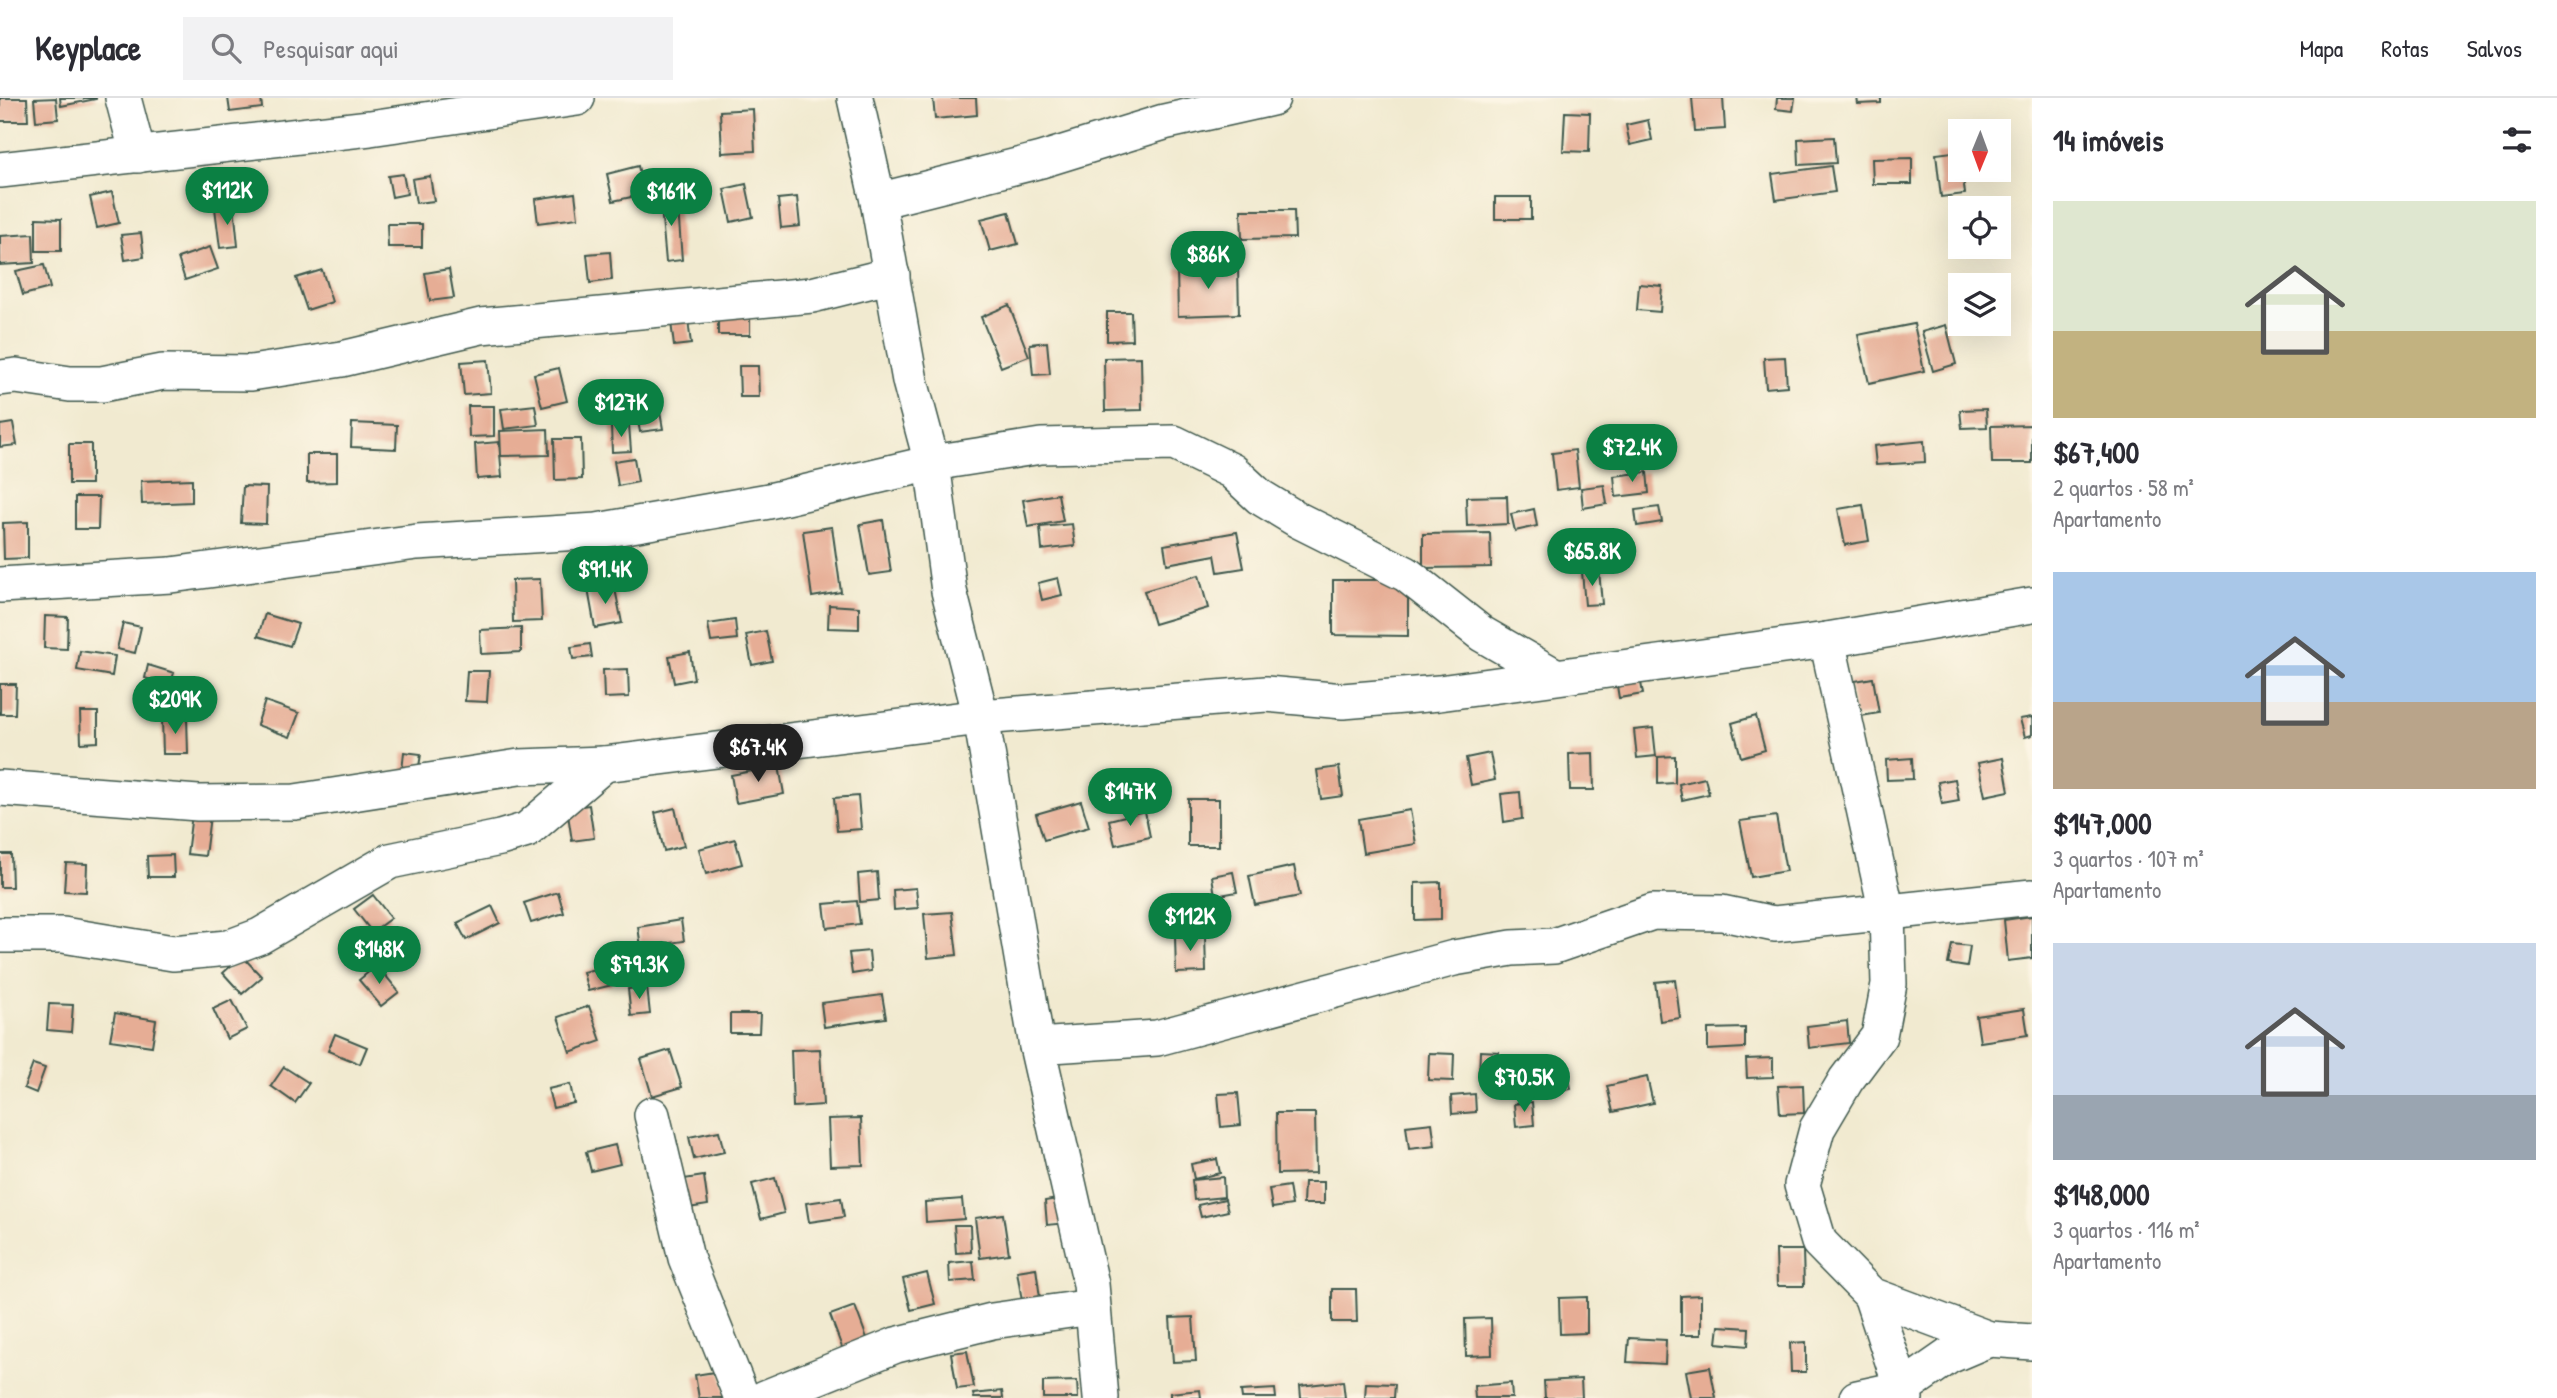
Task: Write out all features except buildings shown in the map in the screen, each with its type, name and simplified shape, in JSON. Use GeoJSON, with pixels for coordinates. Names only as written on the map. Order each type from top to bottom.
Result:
{"type":"FeatureCollection","features":[{"type":"Feature","properties":{"kind":"street"},"geometry":{"type":"LineString","coordinates":[[123,98],[138,155]]}},
{"type":"Feature","properties":{"kind":"street"},"geometry":{"type":"LineString","coordinates":[[0,170],[370,128],[577,98]]}},
{"type":"Feature","properties":{"kind":"street"},"geometry":{"type":"LineString","coordinates":[[855,98],[878,201],[910,381],[932,463],[950,591],[981,717],[1037,1046],[1091,1284],[1101,1398]]}},
{"type":"Feature","properties":{"kind":"street"},"geometry":{"type":"LineString","coordinates":[[878,201],[1041,160],[1164,122],[1272,98]]}},
{"type":"Feature","properties":{"kind":"street"},"geometry":{"type":"LineString","coordinates":[[0,378],[16,376],[70,384],[102,384],[163,372],[251,373],[342,359],[481,326],[788,298],[892,275]]}},
{"type":"Feature","properties":{"kind":"street"},"geometry":{"type":"LineString","coordinates":[[0,585],[171,575],[417,542],[597,531],[769,501],[932,463],[1041,446],[1174,443],[1232,471],[1259,497],[1298,520],[1406,574],[1482,634],[1553,675]]}},
{"type":"Feature","properties":{"kind":"street"},"geometry":{"type":"LineString","coordinates":[[0,788],[198,803],[295,802],[519,767],[604,764],[981,717],[1266,694],[1343,701],[1439,693],[1553,675],[1827,640],[2032,605]]}},
{"type":"Feature","properties":{"kind":"street"},"geometry":{"type":"LineString","coordinates":[[1827,640],[1887,913],[1889,984],[1879,1036],[1846,1080],[1817,1129],[1802,1185],[1819,1242],[1871,1295],[1989,1339],[2032,1342]]}},
{"type":"Feature","properties":{"kind":"street"},"geometry":{"type":"LineString","coordinates":[[0,935],[64,935],[173,953],[228,948],[260,936],[390,860],[527,830],[604,764]]}},
{"type":"Feature","properties":{"kind":"street"},"geometry":{"type":"LineString","coordinates":[[1037,1046],[1157,1038],[1454,958],[1511,948],[1554,946],[1653,912],[1721,913],[1774,924],[2032,897]]}},
{"type":"Feature","properties":{"kind":"street"},"geometry":{"type":"LineString","coordinates":[[652,1115],[686,1258],[742,1398]]}},
{"type":"Feature","properties":{"kind":"street"},"geometry":{"type":"LineString","coordinates":[[1871,1295],[1904,1393]]}},
{"type":"Feature","properties":{"kind":"street"},"geometry":{"type":"LineString","coordinates":[[765,1398],[896,1345],[992,1321],[1092,1307]]}},
{"type":"Feature","properties":{"kind":"street"},"geometry":{"type":"LineString","coordinates":[[1857,1398],[1904,1393],[1949,1356],[1989,1339]]}}]}
